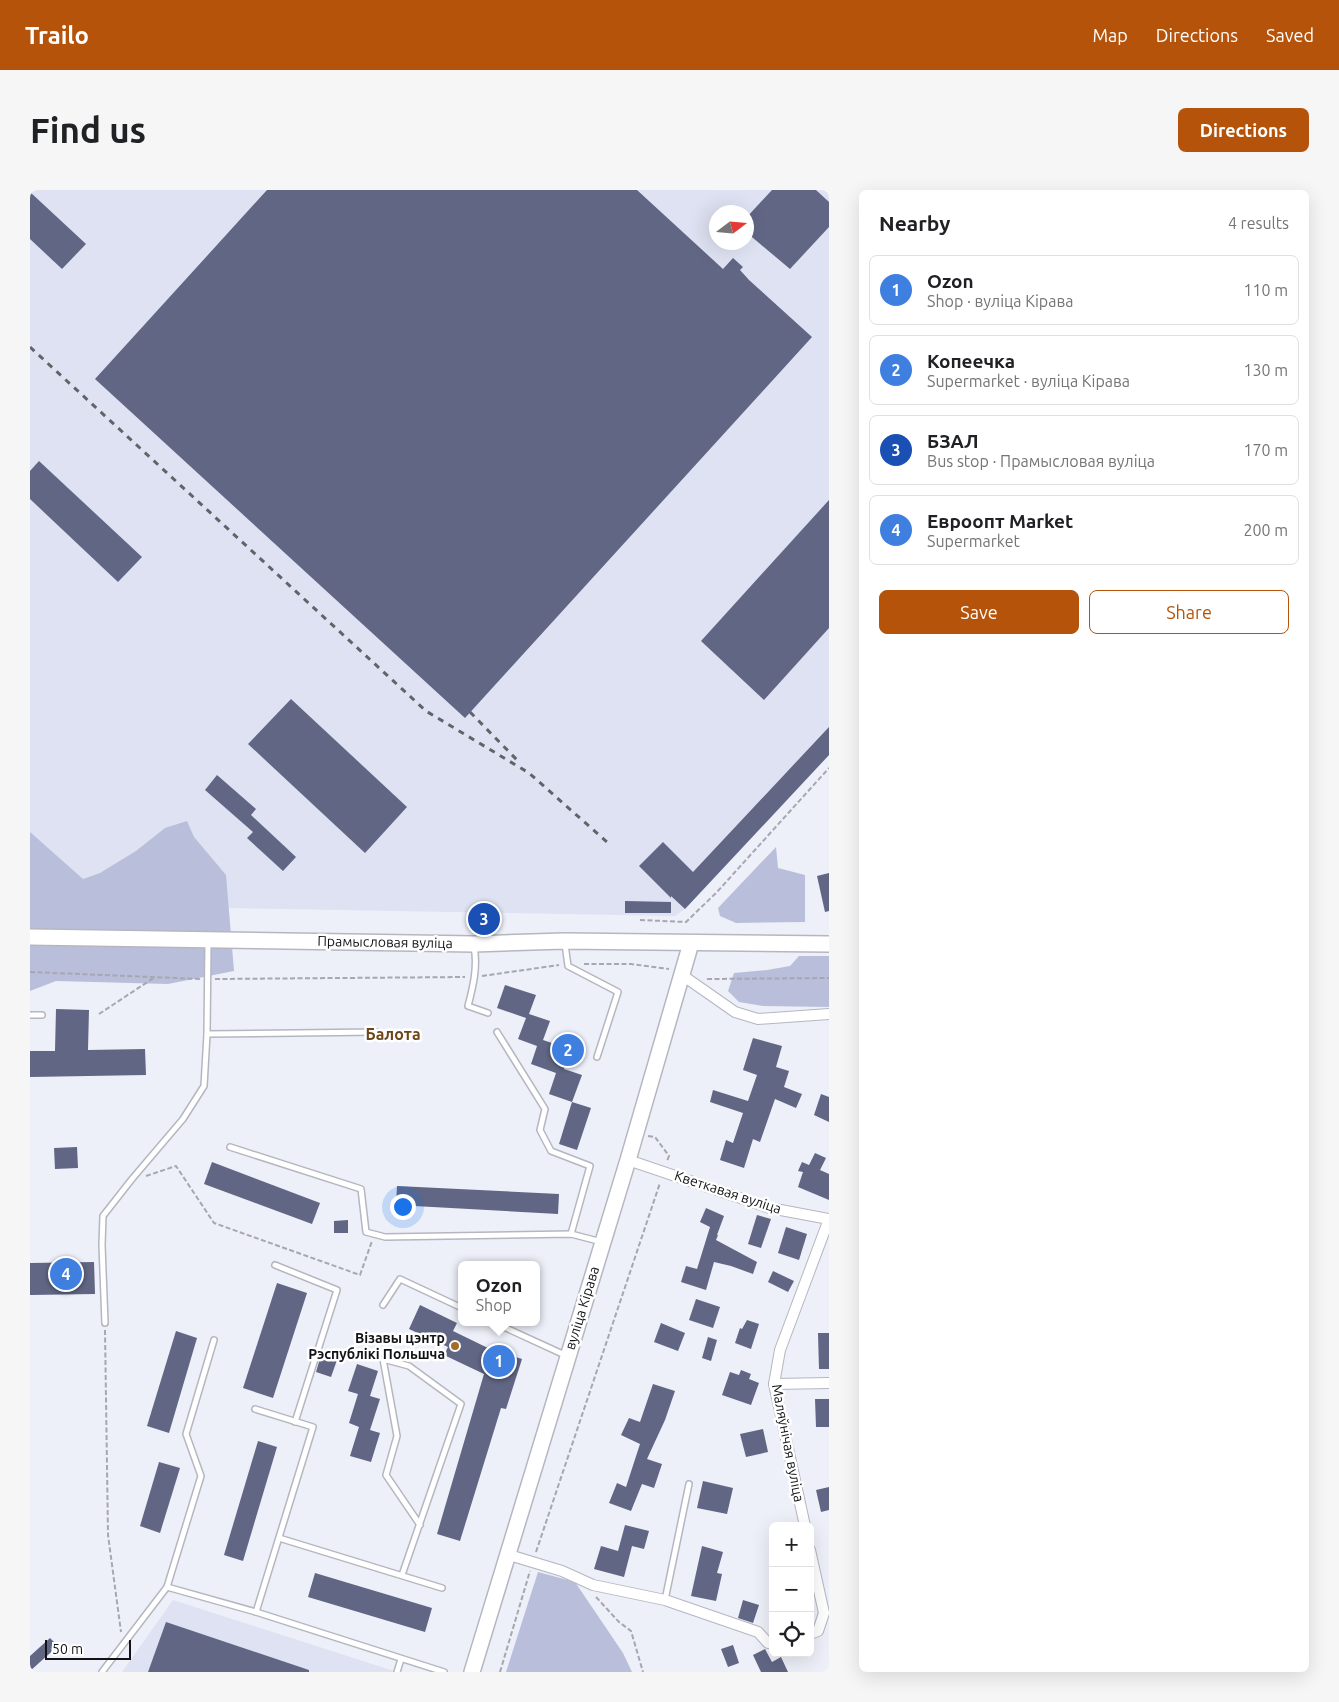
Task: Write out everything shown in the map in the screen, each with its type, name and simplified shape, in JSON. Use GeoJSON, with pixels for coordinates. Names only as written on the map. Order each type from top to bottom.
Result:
{"type":"FeatureCollection","features":[{"type":"Feature","properties":{"kind":"main road","name":"Прамысловая вуліца"},"geometry":{"type":"LineString","coordinates":[[30,937],[474,944],[564,941],[829,944]]}},
{"type":"Feature","properties":{"kind":"main road","name":"вуліца Кірава"},"geometry":{"type":"LineString","coordinates":[[472,1672],[506,1554],[628,1160],[683,973],[690,943]]}},
{"type":"Feature","properties":{"kind":"street"},"geometry":{"type":"LineString","coordinates":[[683,973],[735,1012],[758,1019],[829,1014]]}},
{"type":"Feature","properties":{"kind":"street","name":"Кветкавая вуліца"},"geometry":{"type":"LineString","coordinates":[[628,1160],[770,1208],[829,1219]]}},
{"type":"Feature","properties":{"kind":"street","name":"Маляўнічая вуліца"},"geometry":{"type":"LineString","coordinates":[[804,1522],[774,1384],[780,1350],[829,1219]]}},
{"type":"Feature","properties":{"kind":"street"},"geometry":{"type":"LineString","coordinates":[[774,1384],[829,1383]]}},
{"type":"Feature","properties":{"kind":"street"},"geometry":{"type":"LineString","coordinates":[[506,1554],[562,1571],[593,1585],[665,1600],[758,1632],[769,1643]]}},
{"type":"Feature","properties":{"kind":"street"},"geometry":{"type":"LineString","coordinates":[[814,1565],[827,1612],[818,1631],[814,1632]]}},
{"type":"Feature","properties":{"kind":"lane"},"geometry":{"type":"LineString","coordinates":[[104,1323],[102,1245],[104,1216],[132,1179],[183,1119],[204,1086],[207,1034],[208,940]]}},
{"type":"Feature","properties":{"kind":"lane"},"geometry":{"type":"LineString","coordinates":[[564,941],[568,966],[618,992],[597,1057]]}},
{"type":"Feature","properties":{"kind":"lane"},"geometry":{"type":"LineString","coordinates":[[474,944],[476,954],[474,977],[468,1006],[488,1013]]}},
{"type":"Feature","properties":{"kind":"lane"},"geometry":{"type":"LineString","coordinates":[[30,1015],[42,1015]]}},
{"type":"Feature","properties":{"kind":"lane"},"geometry":{"type":"LineString","coordinates":[[207,1034],[377,1032]]}},
{"type":"Feature","properties":{"kind":"lane"},"geometry":{"type":"LineString","coordinates":[[497,1032],[545,1109],[540,1130],[551,1151],[590,1166],[571,1234]]}},
{"type":"Feature","properties":{"kind":"lane"},"geometry":{"type":"LineString","coordinates":[[230,1147],[361,1189],[366,1232],[386,1237],[571,1234],[602,1242]]}},
{"type":"Feature","properties":{"kind":"lane"},"geometry":{"type":"LineString","coordinates":[[274,1264],[337,1290],[295,1422]]}},
{"type":"Feature","properties":{"kind":"lane"},"geometry":{"type":"LineString","coordinates":[[383,1305],[400,1279],[458,1306]]}},
{"type":"Feature","properties":{"kind":"lane"},"geometry":{"type":"LineString","coordinates":[[502,1326],[567,1356]]}},
{"type":"Feature","properties":{"kind":"lane"},"geometry":{"type":"LineString","coordinates":[[102,1672],[167,1587],[201,1476],[186,1434],[214,1340]]}},
{"type":"Feature","properties":{"kind":"lane"},"geometry":{"type":"LineString","coordinates":[[402,1575],[420,1525],[461,1404],[409,1366],[383,1359],[397,1436],[386,1475],[420,1525]]}},
{"type":"Feature","properties":{"kind":"lane"},"geometry":{"type":"LineString","coordinates":[[255,1409],[313,1428],[256,1612]]}},
{"type":"Feature","properties":{"kind":"lane"},"geometry":{"type":"LineString","coordinates":[[665,1600],[689,1484]]}},
{"type":"Feature","properties":{"kind":"lane"},"geometry":{"type":"LineString","coordinates":[[279,1538],[442,1588]]}},
{"type":"Feature","properties":{"kind":"lane"},"geometry":{"type":"LineString","coordinates":[[167,1587],[256,1612],[444,1672]]}},
{"type":"Feature","properties":{"kind":"lane"},"geometry":{"type":"LineString","coordinates":[[397,1672],[401,1659]]}},
{"type":"Feature","properties":{"kind":"path"},"geometry":{"type":"LineString","coordinates":[[640,920],[686,922],[717,892],[829,768]]}},
{"type":"Feature","properties":{"kind":"path"},"geometry":{"type":"LineString","coordinates":[[30,972],[207,979],[474,977],[568,964],[631,964],[711,980],[829,978]]}},
{"type":"Feature","properties":{"kind":"path"},"geometry":{"type":"LineString","coordinates":[[98,1014],[155,977]]}},
{"type":"Feature","properties":{"kind":"path"},"geometry":{"type":"LineString","coordinates":[[500,1672],[533,1562],[669,1156],[655,1137]]}},
{"type":"Feature","properties":{"kind":"path"},"geometry":{"type":"LineString","coordinates":[[132,1179],[176,1166],[214,1223],[360,1275],[374,1234]]}},
{"type":"Feature","properties":{"kind":"path"},"geometry":{"type":"LineString","coordinates":[[104,1323],[108,1535],[123,1644]]}},
{"type":"Feature","properties":{"kind":"path"},"geometry":{"type":"LineString","coordinates":[[593,1585],[594,1594],[619,1622],[631,1631],[643,1672]]}},
{"type":"Feature","properties":{"kind":"shaded area"},"geometry":{"type":"Polygon","coordinates":[[[30,190],[829,190],[829,755],[685,909],[675,916],[107,906],[30,833],[30,190]]]}},
{"type":"Feature","properties":{"kind":"shaded area"},"geometry":{"type":"Polygon","coordinates":[[[187,821],[194,837],[226,875],[234,971],[168,984],[56,981],[30,991],[30,832],[83,879],[100,873],[136,851],[165,828],[187,821]]]}},
{"type":"Feature","properties":{"kind":"shaded area"},"geometry":{"type":"Polygon","coordinates":[[[776,847],[778,868],[805,875],[805,922],[736,923],[720,916],[718,908],[776,847]]]}},
{"type":"Feature","properties":{"kind":"shaded area"},"geometry":{"type":"Polygon","coordinates":[[[799,956],[829,956],[829,1007],[763,1006],[739,1002],[728,991],[734,973],[790,966],[799,956]]]}},
{"type":"Feature","properties":{"kind":"shaded area"},"geometry":{"type":"Polygon","coordinates":[[[538,1572],[575,1582],[623,1653],[632,1672],[506,1672],[538,1572]]]}},
{"type":"Feature","properties":{"kind":"shaded area"},"geometry":{"type":"Polygon","coordinates":[[[173,1600],[397,1672],[122,1672],[173,1600]]]}},
{"type":"Feature","properties":{"kind":"building"},"geometry":{"type":"Polygon","coordinates":[[[267,190],[637,190],[723,269],[733,258],[743,267],[740,270],[749,280],[812,337],[465,718],[95,379],[267,190]]]}},
{"type":"Feature","properties":{"kind":"building"},"geometry":{"type":"Polygon","coordinates":[[[772,190],[816,190],[829,202],[829,227],[790,269],[754,239],[754,209],[772,190]]]}},
{"type":"Feature","properties":{"kind":"building"},"geometry":{"type":"Polygon","coordinates":[[[30,192],[86,244],[62,269],[30,239],[30,192]]]}},
{"type":"Feature","properties":{"kind":"building"},"geometry":{"type":"Polygon","coordinates":[[[39,461],[142,557],[118,582],[30,499],[30,471],[39,461]]]}},
{"type":"Feature","properties":{"kind":"building"},"geometry":{"type":"Polygon","coordinates":[[[829,500],[829,628],[764,700],[701,641],[829,500]]]}},
{"type":"Feature","properties":{"kind":"building"},"geometry":{"type":"Polygon","coordinates":[[[291,699],[407,807],[365,853],[248,744],[291,699]]]}},
{"type":"Feature","properties":{"kind":"building"},"geometry":{"type":"Polygon","coordinates":[[[829,727],[829,755],[685,909],[671,896],[671,898],[639,866],[663,842],[693,872],[829,727]]]}},
{"type":"Feature","properties":{"kind":"building"},"geometry":{"type":"Polygon","coordinates":[[[217,775],[256,809],[251,815],[296,857],[283,871],[247,838],[253,832],[205,790],[217,775]]]}},
{"type":"Feature","properties":{"kind":"building"},"geometry":{"type":"Polygon","coordinates":[[[829,873],[829,911],[825,912],[817,876],[829,873]]]}},
{"type":"Feature","properties":{"kind":"building"},"geometry":{"type":"Polygon","coordinates":[[[625,901],[671,902],[671,913],[625,913],[625,901]]]}},
{"type":"Feature","properties":{"kind":"building"},"geometry":{"type":"Polygon","coordinates":[[[505,985],[536,995],[529,1014],[550,1021],[543,1040],[570,1049],[564,1069],[582,1075],[572,1102],[549,1094],[556,1073],[531,1064],[537,1046],[518,1039],[526,1018],[497,1008],[505,985]]]}},
{"type":"Feature","properties":{"kind":"building"},"geometry":{"type":"Polygon","coordinates":[[[56,1009],[89,1010],[88,1050],[145,1049],[146,1075],[30,1077],[30,1051],[55,1051],[56,1009]]]}},
{"type":"Feature","properties":{"kind":"building"},"geometry":{"type":"Polygon","coordinates":[[[753,1038],[782,1046],[776,1067],[789,1071],[784,1087],[802,1094],[796,1108],[775,1099],[760,1142],[753,1139],[744,1168],[720,1160],[726,1140],[733,1143],[743,1113],[710,1102],[713,1090],[748,1101],[757,1075],[743,1070],[753,1038]]]}},
{"type":"Feature","properties":{"kind":"building"},"geometry":{"type":"Polygon","coordinates":[[[821,1094],[829,1097],[829,1122],[814,1115],[821,1094]]]}},
{"type":"Feature","properties":{"kind":"building"},"geometry":{"type":"Polygon","coordinates":[[[572,1102],[591,1108],[577,1150],[559,1144],[572,1102]]]}},
{"type":"Feature","properties":{"kind":"building"},"geometry":{"type":"Polygon","coordinates":[[[77,1147],[78,1168],[55,1169],[54,1148],[77,1147]]]}},
{"type":"Feature","properties":{"kind":"building"},"geometry":{"type":"Polygon","coordinates":[[[815,1153],[826,1158],[820,1170],[829,1174],[829,1200],[798,1187],[803,1172],[798,1171],[802,1162],[809,1165],[815,1153]]]}},
{"type":"Feature","properties":{"kind":"building"},"geometry":{"type":"Polygon","coordinates":[[[212,1162],[320,1203],[312,1224],[204,1184],[212,1162]]]}},
{"type":"Feature","properties":{"kind":"building"},"geometry":{"type":"Polygon","coordinates":[[[397,1186],[559,1194],[558,1214],[396,1205],[397,1186]]]}},
{"type":"Feature","properties":{"kind":"building"},"geometry":{"type":"Polygon","coordinates":[[[706,1208],[724,1216],[716,1240],[757,1262],[753,1274],[714,1262],[706,1290],[681,1282],[686,1266],[697,1269],[710,1227],[700,1222],[706,1208]]]}},
{"type":"Feature","properties":{"kind":"building"},"geometry":{"type":"Polygon","coordinates":[[[757,1215],[771,1219],[761,1248],[748,1244],[757,1215]]]}},
{"type":"Feature","properties":{"kind":"building"},"geometry":{"type":"Polygon","coordinates":[[[348,1220],[348,1233],[334,1233],[334,1221],[348,1220]]]}},
{"type":"Feature","properties":{"kind":"building"},"geometry":{"type":"Polygon","coordinates":[[[786,1227],[807,1234],[799,1260],[778,1253],[786,1227]]]}},
{"type":"Feature","properties":{"kind":"building"},"geometry":{"type":"Polygon","coordinates":[[[94,1262],[95,1294],[30,1295],[30,1263],[94,1262]]]}},
{"type":"Feature","properties":{"kind":"building"},"geometry":{"type":"Polygon","coordinates":[[[773,1271],[794,1281],[788,1292],[768,1282],[773,1271]]]}},
{"type":"Feature","properties":{"kind":"building"},"geometry":{"type":"Polygon","coordinates":[[[277,1283],[307,1293],[273,1398],[243,1388],[277,1283]]]}},
{"type":"Feature","properties":{"kind":"building"},"geometry":{"type":"Polygon","coordinates":[[[696,1299],[720,1307],[713,1328],[689,1320],[696,1299]]]}},
{"type":"Feature","properties":{"kind":"building"},"geometry":{"type":"Polygon","coordinates":[[[420,1305],[457,1323],[453,1331],[492,1350],[522,1359],[506,1409],[501,1408],[460,1541],[437,1534],[484,1374],[444,1355],[448,1347],[409,1329],[420,1305]]]}},
{"type":"Feature","properties":{"kind":"building"},"geometry":{"type":"Polygon","coordinates":[[[747,1320],[759,1324],[751,1349],[735,1343],[740,1328],[742,1329],[747,1320]]]}},
{"type":"Feature","properties":{"kind":"building"},"geometry":{"type":"Polygon","coordinates":[[[661,1323],[685,1333],[678,1351],[654,1342],[661,1323]]]}},
{"type":"Feature","properties":{"kind":"building"},"geometry":{"type":"Polygon","coordinates":[[[176,1331],[197,1338],[169,1433],[147,1426],[176,1331]]]}},
{"type":"Feature","properties":{"kind":"building"},"geometry":{"type":"Polygon","coordinates":[[[818,1333],[829,1333],[829,1369],[819,1369],[818,1333]]]}},
{"type":"Feature","properties":{"kind":"building"},"geometry":{"type":"Polygon","coordinates":[[[708,1337],[717,1340],[711,1361],[702,1358],[708,1337]]]}},
{"type":"Feature","properties":{"kind":"building"},"geometry":{"type":"Polygon","coordinates":[[[321,1355],[337,1360],[331,1377],[316,1372],[321,1355]]]}},
{"type":"Feature","properties":{"kind":"building"},"geometry":{"type":"Polygon","coordinates":[[[357,1364],[378,1371],[370,1396],[380,1399],[370,1430],[380,1433],[371,1462],[350,1456],[359,1427],[349,1423],[358,1394],[348,1391],[357,1364]]]}},
{"type":"Feature","properties":{"kind":"building"},"geometry":{"type":"Polygon","coordinates":[[[741,1370],[751,1374],[749,1379],[759,1383],[751,1405],[722,1395],[730,1372],[739,1375],[741,1370]]]}},
{"type":"Feature","properties":{"kind":"building"},"geometry":{"type":"Polygon","coordinates":[[[653,1384],[675,1391],[665,1420],[647,1459],[662,1464],[654,1488],[642,1484],[631,1511],[609,1503],[617,1483],[626,1487],[640,1444],[621,1435],[629,1418],[640,1422],[653,1384]]]}},
{"type":"Feature","properties":{"kind":"building"},"geometry":{"type":"Polygon","coordinates":[[[815,1399],[829,1399],[829,1427],[816,1427],[815,1399]]]}},
{"type":"Feature","properties":{"kind":"building"},"geometry":{"type":"Polygon","coordinates":[[[763,1429],[768,1452],[746,1457],[740,1434],[763,1429]]]}},
{"type":"Feature","properties":{"kind":"building"},"geometry":{"type":"Polygon","coordinates":[[[258,1441],[277,1447],[243,1561],[224,1555],[258,1441]]]}},
{"type":"Feature","properties":{"kind":"building"},"geometry":{"type":"Polygon","coordinates":[[[159,1462],[180,1468],[160,1533],[140,1526],[159,1462]]]}},
{"type":"Feature","properties":{"kind":"building"},"geometry":{"type":"Polygon","coordinates":[[[703,1481],[733,1488],[727,1514],[697,1508],[703,1481]]]}},
{"type":"Feature","properties":{"kind":"building"},"geometry":{"type":"Polygon","coordinates":[[[829,1487],[829,1510],[821,1512],[816,1490],[829,1487]]]}},
{"type":"Feature","properties":{"kind":"building"},"geometry":{"type":"Polygon","coordinates":[[[625,1525],[649,1531],[644,1549],[632,1546],[624,1577],[594,1569],[601,1546],[618,1551],[625,1525]]]}},
{"type":"Feature","properties":{"kind":"building"},"geometry":{"type":"Polygon","coordinates":[[[702,1546],[723,1552],[717,1573],[722,1574],[716,1601],[691,1596],[702,1546]]]}},
{"type":"Feature","properties":{"kind":"building"},"geometry":{"type":"Polygon","coordinates":[[[315,1573],[432,1608],[425,1632],[308,1597],[315,1573]]]}},
{"type":"Feature","properties":{"kind":"building"},"geometry":{"type":"Polygon","coordinates":[[[743,1600],[759,1605],[753,1623],[738,1618],[743,1600]]]}},
{"type":"Feature","properties":{"kind":"building"},"geometry":{"type":"Polygon","coordinates":[[[166,1622],[309,1670],[309,1672],[148,1672],[166,1622]]]}},
{"type":"Feature","properties":{"kind":"building"},"geometry":{"type":"Polygon","coordinates":[[[50,1638],[58,1646],[30,1671],[30,1656],[50,1638]]]}},
{"type":"Feature","properties":{"kind":"building"},"geometry":{"type":"Polygon","coordinates":[[[733,1645],[739,1663],[728,1667],[721,1649],[733,1645]]]}},
{"type":"Feature","properties":{"kind":"building"},"geometry":{"type":"Polygon","coordinates":[[[765,1649],[772,1662],[781,1657],[788,1672],[761,1672],[753,1655],[765,1649]]]}},
{"type":"Feature","properties":{"kind":"railway"},"geometry":{"type":"LineString","coordinates":[[30,347],[426,711],[529,773],[607,842]]}},
{"type":"Feature","properties":{"kind":"railway"},"geometry":{"type":"LineString","coordinates":[[470,712],[519,762]]}},
{"type":"Feature","properties":{"kind":"place","name":"БЗАЛ"},"geometry":{"type":"Point","coordinates":[484,919]}},
{"type":"Feature","properties":{"kind":"place","name":"Копеечка"},"geometry":{"type":"Point","coordinates":[568,1050]}},
{"type":"Feature","properties":{"kind":"place","name":"Евроопт Market"},"geometry":{"type":"Point","coordinates":[66,1274]}},
{"type":"Feature","properties":{"kind":"place","name":"Візавы цэнтр Рэспублікі Польшча"},"geometry":{"type":"Point","coordinates":[455,1346]}},
{"type":"Feature","properties":{"kind":"place","name":"Ozon"},"geometry":{"type":"Point","coordinates":[499,1361]}},
{"type":"Feature","properties":{"kind":"district","name":"Балота"},"geometry":{"type":"Point","coordinates":[393,1034]}}]}
